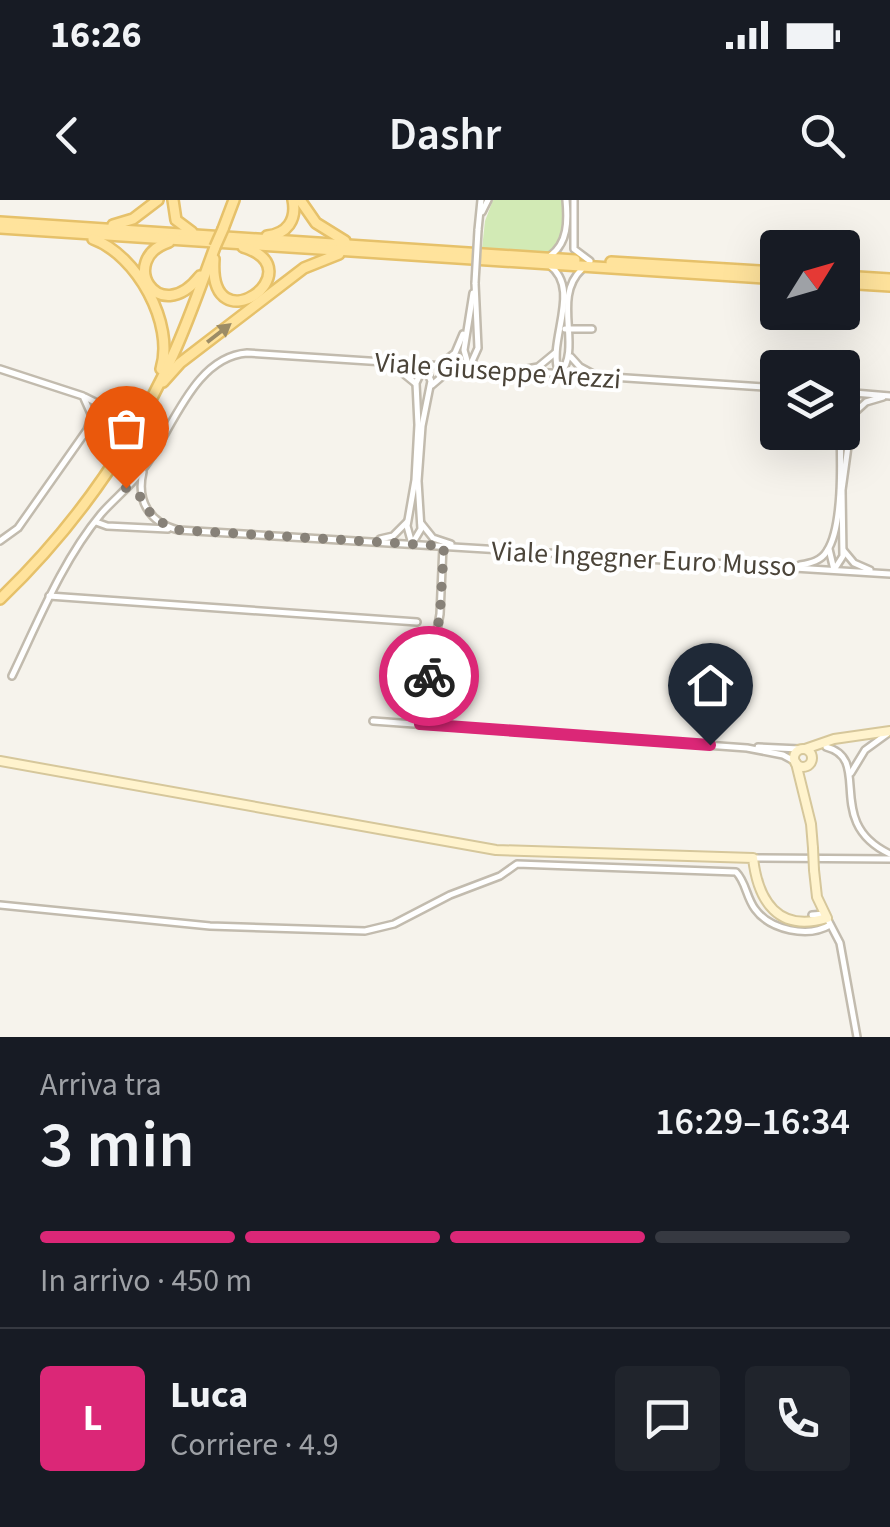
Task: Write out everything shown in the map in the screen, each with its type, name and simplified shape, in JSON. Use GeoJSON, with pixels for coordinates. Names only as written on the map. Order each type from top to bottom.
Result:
{"type":"FeatureCollection","features":[{"type":"Feature","properties":{"kind":"main road"},"geometry":{"type":"LineString","coordinates":[[0,225],[120,224],[142,214],[158,200]]}},
{"type":"Feature","properties":{"kind":"main road"},"geometry":{"type":"LineString","coordinates":[[173,200],[176,220],[199,235]]}},
{"type":"Feature","properties":{"kind":"main road"},"geometry":{"type":"LineString","coordinates":[[223,228],[224,200]]}},
{"type":"Feature","properties":{"kind":"main road"},"geometry":{"type":"LineString","coordinates":[[0,599],[86,505],[149,400],[174,354],[237,200]]}},
{"type":"Feature","properties":{"kind":"main road"},"geometry":{"type":"LineString","coordinates":[[255,238],[273,236],[287,228],[295,210],[293,200]]}},
{"type":"Feature","properties":{"kind":"main road"},"geometry":{"type":"LineString","coordinates":[[300,200],[316,223],[338,239],[382,250]]}},
{"type":"Feature","properties":{"kind":"main road"},"geometry":{"type":"LineString","coordinates":[[0,225],[231,244],[382,250]]}},
{"type":"Feature","properties":{"kind":"main road"},"geometry":{"type":"LineString","coordinates":[[49,225],[760,275]]}},
{"type":"Feature","properties":{"kind":"main road"},"geometry":{"type":"LineString","coordinates":[[59,232],[110,247],[128,264],[157,310],[164,333],[164,357],[149,400]]}},
{"type":"Feature","properties":{"kind":"main road"},"geometry":{"type":"LineString","coordinates":[[189,241],[162,245],[150,254],[144,270],[149,286],[159,294],[179,295],[208,266]]}},
{"type":"Feature","properties":{"kind":"main road"},"geometry":{"type":"LineString","coordinates":[[216,247],[214,276],[220,290],[233,300],[254,298],[266,285],[266,264],[256,252],[231,244]]}},
{"type":"Feature","properties":{"kind":"main road"},"geometry":{"type":"LineString","coordinates":[[149,400],[180,364],[304,268],[336,255],[382,250]]}},
{"type":"Feature","properties":{"kind":"main road"},"geometry":{"type":"LineString","coordinates":[[860,281],[890,283]]}},
{"type":"Feature","properties":{"kind":"street"},"geometry":{"type":"LineString","coordinates":[[484,200],[475,283],[478,348],[490,370]]}},
{"type":"Feature","properties":{"kind":"street"},"geometry":{"type":"LineString","coordinates":[[560,374],[568,362],[562,282],[546,261],[565,236],[566,200]]}},
{"type":"Feature","properties":{"kind":"street"},"geometry":{"type":"LineString","coordinates":[[560,374],[556,350],[572,281],[589,264],[574,248],[574,200]]}},
{"type":"Feature","properties":{"kind":"street"},"geometry":{"type":"LineString","coordinates":[[467,368],[464,350],[475,283]]}},
{"type":"Feature","properties":{"kind":"street"},"geometry":{"type":"LineString","coordinates":[[436,366],[454,353],[470,307]]}},
{"type":"Feature","properties":{"kind":"street"},"geometry":{"type":"LineString","coordinates":[[563,329],[592,330]]}},
{"type":"Feature","properties":{"kind":"street"},"geometry":{"type":"LineString","coordinates":[[430,387],[446,373],[467,368],[478,348]]}},
{"type":"Feature","properties":{"kind":"street"},"geometry":{"type":"LineString","coordinates":[[516,371],[538,367],[556,350]]}},
{"type":"Feature","properties":{"kind":"street"},"geometry":{"type":"LineString","coordinates":[[568,351],[580,367],[601,376]]}},
{"type":"Feature","properties":{"kind":"street","name":"Viale Giuseppe Arezzi"},"geometry":{"type":"LineString","coordinates":[[156,448],[200,380],[219,360],[246,354],[760,387]]}},
{"type":"Feature","properties":{"kind":"street"},"geometry":{"type":"LineString","coordinates":[[386,362],[416,383]]}},
{"type":"Feature","properties":{"kind":"street"},"geometry":{"type":"LineString","coordinates":[[412,544],[407,531],[416,462],[416,383],[424,365]]}},
{"type":"Feature","properties":{"kind":"street"},"geometry":{"type":"LineString","coordinates":[[412,544],[421,522],[421,444],[430,387],[424,365]]}},
{"type":"Feature","properties":{"kind":"street"},"geometry":{"type":"LineString","coordinates":[[0,369],[102,404],[124,431]]}},
{"type":"Feature","properties":{"kind":"street"},"geometry":{"type":"LineString","coordinates":[[860,395],[889,395]]}},
{"type":"Feature","properties":{"kind":"street"},"geometry":{"type":"LineString","coordinates":[[860,408],[866,402],[889,395]]}},
{"type":"Feature","properties":{"kind":"street"},"geometry":{"type":"LineString","coordinates":[[83,396],[90,408],[90,422]]}},
{"type":"Feature","properties":{"kind":"street"},"geometry":{"type":"LineString","coordinates":[[0,541],[18,528],[102,404]]}},
{"type":"Feature","properties":{"kind":"street"},"geometry":{"type":"LineString","coordinates":[[12,676],[50,596],[96,522],[144,470],[156,448],[135,436]]}},
{"type":"Feature","properties":{"kind":"street"},"geometry":{"type":"LineString","coordinates":[[834,570],[829,548],[836,517],[839,450]]}},
{"type":"Feature","properties":{"kind":"street"},"geometry":{"type":"LineString","coordinates":[[834,570],[842,560],[842,490],[847,450]]}},
{"type":"Feature","properties":{"kind":"street"},"geometry":{"type":"LineString","coordinates":[[141,496],[144,470]]}},
{"type":"Feature","properties":{"kind":"street"},"geometry":{"type":"LineString","coordinates":[[126,488],[134,488],[141,496]]}},
{"type":"Feature","properties":{"kind":"street","name":"Viale Ingegner Euro Musso"},"geometry":{"type":"LineString","coordinates":[[141,496],[159,527],[171,529],[890,574]]}},
{"type":"Feature","properties":{"kind":"street"},"geometry":{"type":"LineString","coordinates":[[137,527],[150,514]]}},
{"type":"Feature","properties":{"kind":"street"},"geometry":{"type":"LineString","coordinates":[[360,541],[392,536],[408,519]]}},
{"type":"Feature","properties":{"kind":"street"},"geometry":{"type":"LineString","coordinates":[[96,522],[159,527]]}},
{"type":"Feature","properties":{"kind":"street"},"geometry":{"type":"LineString","coordinates":[[421,522],[427,533],[440,542],[469,548]]}},
{"type":"Feature","properties":{"kind":"street"},"geometry":{"type":"LineString","coordinates":[[420,724],[440,614],[444,546]]}},
{"type":"Feature","properties":{"kind":"street"},"geometry":{"type":"LineString","coordinates":[[792,567],[813,562],[829,548]]}},
{"type":"Feature","properties":{"kind":"street"},"geometry":{"type":"LineString","coordinates":[[843,550],[854,563],[878,572]]}},
{"type":"Feature","properties":{"kind":"street"},"geometry":{"type":"LineString","coordinates":[[50,596],[418,622]]}},
{"type":"Feature","properties":{"kind":"street"},"geometry":{"type":"LineString","coordinates":[[373,720],[803,749],[811,755],[803,796]]}},
{"type":"Feature","properties":{"kind":"street"},"geometry":{"type":"LineString","coordinates":[[857,1037],[840,943],[817,896],[811,824],[795,754],[846,737],[890,732]]}},
{"type":"Feature","properties":{"kind":"street"},"geometry":{"type":"LineString","coordinates":[[850,776],[866,750],[890,732]]}},
{"type":"Feature","properties":{"kind":"street"},"geometry":{"type":"LineString","coordinates":[[747,748],[783,755],[802,767],[826,747],[846,737]]}},
{"type":"Feature","properties":{"kind":"street"},"geometry":{"type":"LineString","coordinates":[[826,747],[842,753],[847,760],[850,804],[856,822],[866,838],[890,857]]}},
{"type":"Feature","properties":{"kind":"street"},"geometry":{"type":"LineString","coordinates":[[0,761],[496,850],[858,860],[890,857]]}},
{"type":"Feature","properties":{"kind":"street"},"geometry":{"type":"LineString","coordinates":[[858,860],[866,849],[866,838]]}},
{"type":"Feature","properties":{"kind":"street"},"geometry":{"type":"LineString","coordinates":[[753,858],[758,889],[767,905],[787,918],[827,919]]}},
{"type":"Feature","properties":{"kind":"street"},"geometry":{"type":"LineString","coordinates":[[0,905],[210,926],[365,931],[394,924],[450,895],[500,876],[517,864],[736,872],[756,911],[770,923],[798,930],[822,930],[827,919]]}},
{"type":"Feature","properties":{"kind":"street"},"geometry":{"type":"LineString","coordinates":[[809,917],[817,896]]}},
{"type":"Feature","properties":{"kind":"green space"},"geometry":{"type":"Polygon","coordinates":[[[493,200],[562,200],[563,222],[557,242],[547,253],[482,249],[485,221],[493,200]]]}},
{"type":"Feature","properties":{"kind":"way so far"},"geometry":{"type":"LineString","coordinates":[[126,488],[136,490],[154,519],[178,530],[444,546],[440,614],[429,676]]}},
{"type":"Feature","properties":{"kind":"route"},"geometry":{"type":"LineString","coordinates":[[429,676],[420,724],[710,745]]}}]}
